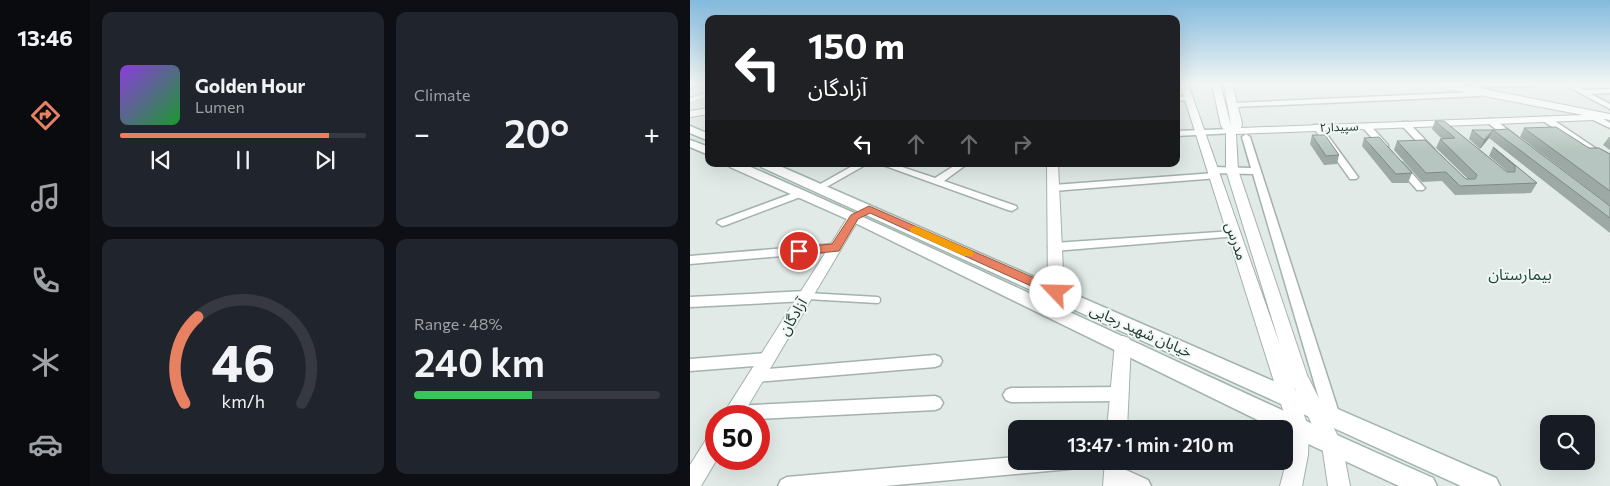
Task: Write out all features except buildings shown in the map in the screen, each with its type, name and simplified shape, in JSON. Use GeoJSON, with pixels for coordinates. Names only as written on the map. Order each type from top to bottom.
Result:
{"type":"FeatureCollection","features":[{"type":"Feature","properties":{"kind":"main road"},"geometry":{"type":"LineString","coordinates":[[690,129],[705,136]]}},
{"type":"Feature","properties":{"kind":"main road"},"geometry":{"type":"LineString","coordinates":[[690,143],[705,150]]}},
{"type":"Feature","properties":{"kind":"main road","name":"خیابان شهید رجایی"},"geometry":{"type":"LineString","coordinates":[[740,167],[799,194],[862,213],[1056,292],[1488,486]]}},
{"type":"Feature","properties":{"kind":"main road","name":"خیابان شهید رجایی"},"geometry":{"type":"LineString","coordinates":[[777,167],[820,187],[862,213],[1123,343],[1299,429],[1425,486]]}},
{"type":"Feature","properties":{"kind":"street","name":"مدرس"},"geometry":{"type":"LineString","coordinates":[[1187,107],[1200,132],[1299,429]]}},
{"type":"Feature","properties":{"kind":"street"},"geometry":{"type":"LineString","coordinates":[[1221,107],[1226,126],[1231,131]]}},
{"type":"Feature","properties":{"kind":"street"},"geometry":{"type":"LineString","coordinates":[[1180,134],[1231,131],[1236,127],[1237,123],[1234,107]]}},
{"type":"Feature","properties":{"kind":"street"},"geometry":{"type":"LineString","coordinates":[[1549,107],[1596,116],[1610,116]]}},
{"type":"Feature","properties":{"kind":"street"},"geometry":{"type":"LineString","coordinates":[[1566,107],[1610,116]]}},
{"type":"Feature","properties":{"kind":"street"},"geometry":{"type":"LineString","coordinates":[[690,114],[705,112]]}},
{"type":"Feature","properties":{"kind":"street"},"geometry":{"type":"LineString","coordinates":[[1596,116],[1610,126]]}},
{"type":"Feature","properties":{"kind":"street","name":"سپیدار۲"},"geometry":{"type":"LineString","coordinates":[[1231,131],[1596,116]]}},
{"type":"Feature","properties":{"kind":"street"},"geometry":{"type":"LineString","coordinates":[[1546,119],[1610,162]]}},
{"type":"Feature","properties":{"kind":"street"},"geometry":{"type":"LineString","coordinates":[[1491,121],[1520,144]]}},
{"type":"Feature","properties":{"kind":"street"},"geometry":{"type":"LineString","coordinates":[[1442,123],[1456,135]]}},
{"type":"Feature","properties":{"kind":"street"},"geometry":{"type":"LineString","coordinates":[[1405,124],[1439,158]]}},
{"type":"Feature","properties":{"kind":"street"},"geometry":{"type":"LineString","coordinates":[[1366,126],[1420,188]]}},
{"type":"Feature","properties":{"kind":"street"},"geometry":{"type":"LineString","coordinates":[[1317,127],[1352,177]]}},
{"type":"Feature","properties":{"kind":"street","name":"مدرس"},"geometry":{"type":"LineString","coordinates":[[1231,131],[1232,170],[1274,296],[1298,376],[1324,413],[1340,486]]}},
{"type":"Feature","properties":{"kind":"street"},"geometry":{"type":"LineString","coordinates":[[1246,137],[1295,295],[1324,413]]}},
{"type":"Feature","properties":{"kind":"street"},"geometry":{"type":"LineString","coordinates":[[820,187],[857,167]]}},
{"type":"Feature","properties":{"kind":"street"},"geometry":{"type":"LineString","coordinates":[[894,167],[1012,208]]}},
{"type":"Feature","properties":{"kind":"street"},"geometry":{"type":"LineString","coordinates":[[936,182],[958,167]]}},
{"type":"Feature","properties":{"kind":"street"},"geometry":{"type":"LineString","coordinates":[[1052,167],[1056,292]]}},
{"type":"Feature","properties":{"kind":"street"},"geometry":{"type":"LineString","coordinates":[[1053,188],[1232,170],[1256,171]]}},
{"type":"Feature","properties":{"kind":"street"},"geometry":{"type":"LineString","coordinates":[[722,223],[799,194]]}},
{"type":"Feature","properties":{"kind":"street","name":"آزادگان"},"geometry":{"type":"LineString","coordinates":[[738,405],[835,248],[862,213]]}},
{"type":"Feature","properties":{"kind":"street"},"geometry":{"type":"LineString","coordinates":[[1054,246],[1234,234]]}},
{"type":"Feature","properties":{"kind":"street"},"geometry":{"type":"LineString","coordinates":[[690,260],[835,248]]}},
{"type":"Feature","properties":{"kind":"street"},"geometry":{"type":"LineString","coordinates":[[1255,297],[1295,295]]}},
{"type":"Feature","properties":{"kind":"street"},"geometry":{"type":"LineString","coordinates":[[690,302],[806,296]]}},
{"type":"Feature","properties":{"kind":"street"},"geometry":{"type":"LineString","coordinates":[[1118,420],[1123,343]]}},
{"type":"Feature","properties":{"kind":"street"},"geometry":{"type":"LineString","coordinates":[[690,365],[767,359]]}},
{"type":"Feature","properties":{"kind":"street"},"geometry":{"type":"LineString","coordinates":[[756,376],[935,361]]}},
{"type":"Feature","properties":{"kind":"street"},"geometry":{"type":"LineString","coordinates":[[1011,395],[1120,394]]}},
{"type":"Feature","properties":{"kind":"street"},"geometry":{"type":"LineString","coordinates":[[770,412],[935,403]]}},
{"type":"Feature","properties":{"kind":"street"},"geometry":{"type":"LineString","coordinates":[[1291,486],[1298,455],[1299,429]]}},
{"type":"Feature","properties":{"kind":"street"},"geometry":{"type":"LineString","coordinates":[[690,484],[705,460]]}},
{"type":"Feature","properties":{"kind":"street"},"geometry":{"type":"LineString","coordinates":[[787,486],[1008,466]]}},
{"type":"Feature","properties":{"kind":"street"},"geometry":{"type":"LineString","coordinates":[[1115,474],[1142,486]]}},
{"type":"Feature","properties":{"kind":"lane"},"geometry":{"type":"LineString","coordinates":[[806,296],[877,300]]}},
{"type":"Feature","properties":{"kind":"slow traffic"},"geometry":{"type":"LineString","coordinates":[[915,229],[968,253]]}},
{"type":"Feature","properties":{"kind":"district","name":"بیمارستان"},"geometry":{"type":"Point","coordinates":[1520,274]}},
{"type":"Feature","properties":{"kind":"route"},"geometry":{"type":"LineString","coordinates":[[799,251],[835,248],[854,217],[869,209],[1056,292]]}}]}
